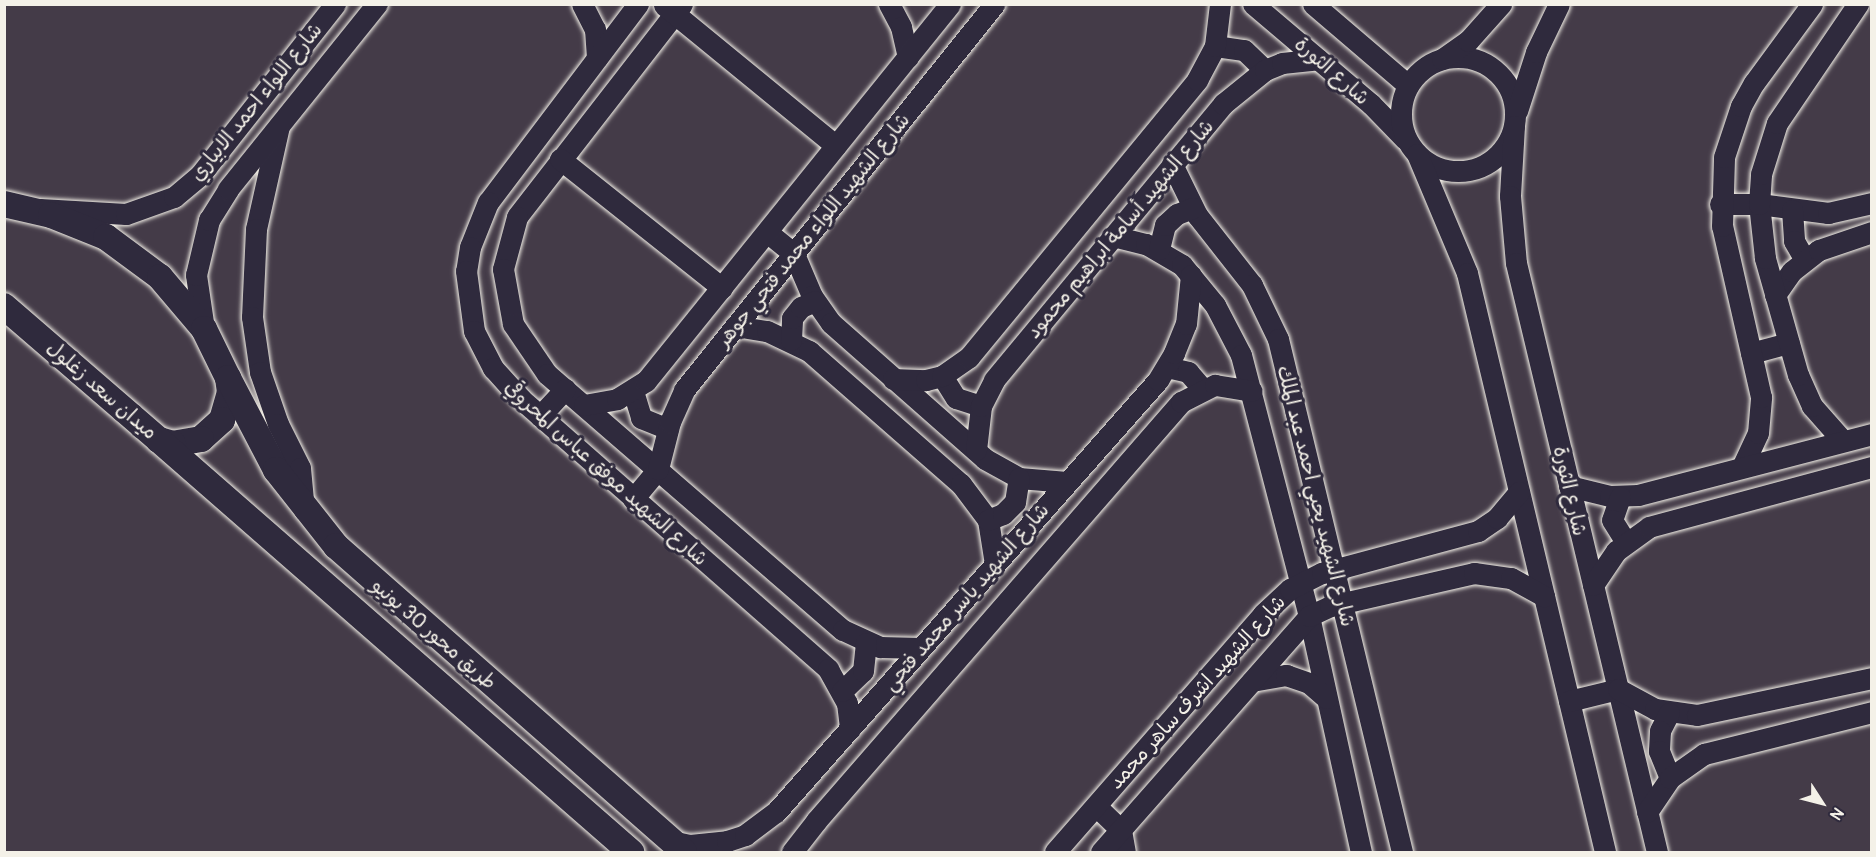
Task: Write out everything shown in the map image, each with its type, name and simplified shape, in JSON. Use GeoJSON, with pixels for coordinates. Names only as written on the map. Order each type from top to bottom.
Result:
{"type":"FeatureCollection","features":[{"type":"Feature","properties":{"kind":"street","name":"شارع اللواء احمد الابياري"},"geometry":{"type":"LineString","coordinates":[[34,210],[57,207],[126,214],[174,197],[200,175],[335,4]]}},
{"type":"Feature","properties":{"kind":"street","name":"شارع اللواء احمد الابياري"},"geometry":{"type":"LineString","coordinates":[[204,330],[196,274],[208,220],[228,189],[377,4]]}},
{"type":"Feature","properties":{"kind":"street"},"geometry":{"type":"LineString","coordinates":[[582,4],[595,29],[597,58]]}},
{"type":"Feature","properties":{"kind":"street","name":"شارع الشهيد موفق عباس المحروقي"},"geometry":{"type":"LineString","coordinates":[[638,4],[488,202],[474,235],[466,271],[469,312],[482,350],[506,384],[633,499],[828,669],[842,691],[850,729]]}},
{"type":"Feature","properties":{"kind":"street"},"geometry":{"type":"LineString","coordinates":[[889,4],[901,27],[908,57]]}},
{"type":"Feature","properties":{"kind":"street","name":"شارع الشهيد اللواء محمد فتحي جوهر"},"geometry":{"type":"LineString","coordinates":[[584,405],[600,404],[633,391],[658,368],[950,4]]}},
{"type":"Feature","properties":{"kind":"street","name":"شارع الشهيد اللواء محمد فتحي جوهر"},"geometry":{"type":"LineString","coordinates":[[658,469],[668,429],[684,390],[994,4]]}},
{"type":"Feature","properties":{"kind":"street","name":"شارع الشهيد أسامة ابراهيم محمود"},"geometry":{"type":"LineString","coordinates":[[893,379],[926,380],[942,376],[957,368],[976,348],[1197,80],[1215,46],[1220,4]]}},
{"type":"Feature","properties":{"kind":"street","name":"شارع الثورة"},"geometry":{"type":"LineString","coordinates":[[1253,4],[1318,59],[1412,148],[1467,273],[1605,852]]}},
{"type":"Feature","properties":{"kind":"street","name":"شارع الثورة"},"geometry":{"type":"LineString","coordinates":[[1313,4],[1408,85]]}},
{"type":"Feature","properties":{"kind":"street"},"geometry":{"type":"LineString","coordinates":[[1501,4],[1474,36],[1417,74],[1408,85],[1401,113],[1412,148],[1440,168],[1467,171],[1492,160],[1510,139],[1536,52],[1559,4]]}},
{"type":"Feature","properties":{"kind":"street"},"geometry":{"type":"LineString","coordinates":[[1743,465],[1758,433],[1761,409],[1751,353],[1725,246],[1720,204],[1724,157],[1741,106],[1812,4]]}},
{"type":"Feature","properties":{"kind":"street"},"geometry":{"type":"LineString","coordinates":[[1843,441],[1807,396],[1775,295],[1759,229],[1759,204],[1761,174],[1777,123],[1858,4]]}},
{"type":"Feature","properties":{"kind":"street"},"geometry":{"type":"LineString","coordinates":[[673,7],[836,146]]}},
{"type":"Feature","properties":{"kind":"street","name":"شارع الشهيد موفق عباس المحروقي"},"geometry":{"type":"LineString","coordinates":[[673,7],[517,217],[503,269],[507,305],[522,342],[565,389],[843,630],[866,643],[893,650],[921,648]]}},
{"type":"Feature","properties":{"kind":"street"},"geometry":{"type":"LineString","coordinates":[[1215,46],[1244,50],[1265,70]]}},
{"type":"Feature","properties":{"kind":"street"},"geometry":{"type":"LineString","coordinates":[[1442,59],[1469,57],[1493,68],[1510,88],[1515,120]]}},
{"type":"Feature","properties":{"kind":"street","name":"شارع الشهيد أسامة ابراهيم محمود"},"geometry":{"type":"LineString","coordinates":[[975,450],[981,406],[994,380],[1235,90],[1265,70],[1282,63],[1318,59]]}},
{"type":"Feature","properties":{"kind":"street"},"geometry":{"type":"LineString","coordinates":[[563,102],[588,122]]}},
{"type":"Feature","properties":{"kind":"street","name":"شارع الثورة"},"geometry":{"type":"LineString","coordinates":[[1515,120],[1510,196],[1516,263],[1657,852]]}},
{"type":"Feature","properties":{"kind":"street"},"geometry":{"type":"LineString","coordinates":[[279,126],[256,229],[252,317],[268,399],[300,468],[304,510]]}},
{"type":"Feature","properties":{"kind":"street"},"geometry":{"type":"LineString","coordinates":[[560,159],[722,288]]}},
{"type":"Feature","properties":{"kind":"street","name":"شارع الشهيد يحيي احمد عبد الملك"},"geometry":{"type":"LineString","coordinates":[[1172,164],[1192,208],[1248,278],[1274,327],[1402,852]]}},
{"type":"Feature","properties":{"kind":"street","name":"ميدان سعد زغلول"},"geometry":{"type":"LineString","coordinates":[[4,306],[159,441],[187,443],[213,430],[228,406],[228,378],[204,330],[176,293],[125,249],[85,227],[5,203]]}},
{"type":"Feature","properties":{"kind":"street"},"geometry":{"type":"LineString","coordinates":[[1720,204],[1759,204],[1828,213],[1872,203]]}},
{"type":"Feature","properties":{"kind":"street"},"geometry":{"type":"LineString","coordinates":[[1159,249],[1165,225],[1177,213],[1192,208]]}},
{"type":"Feature","properties":{"kind":"street"},"geometry":{"type":"LineString","coordinates":[[1792,210],[1794,241],[1805,260]]}},
{"type":"Feature","properties":{"kind":"street"},"geometry":{"type":"LineString","coordinates":[[767,232],[794,254],[814,301],[831,323],[995,467],[1019,478],[1067,482]]}},
{"type":"Feature","properties":{"kind":"street"},"geometry":{"type":"LineString","coordinates":[[1775,295],[1805,260],[1834,243],[1872,232]]}},
{"type":"Feature","properties":{"kind":"street","name":"شارع الشهيد يحيي احمد عبد الملك"},"geometry":{"type":"LineString","coordinates":[[1113,236],[1159,249],[1191,275],[1225,321],[1252,391],[1309,616],[1361,852]]}},
{"type":"Feature","properties":{"kind":"street","name":"شارع الشهيد ياسر محمد فتحي"},"geometry":{"type":"LineString","coordinates":[[677,847],[745,843],[776,812],[1167,367],[1186,324],[1191,275]]}},
{"type":"Feature","properties":{"kind":"street"},"geometry":{"type":"LineString","coordinates":[[791,340],[792,318],[801,307],[814,301]]}},
{"type":"Feature","properties":{"kind":"street"},"geometry":{"type":"LineString","coordinates":[[735,326],[766,331],[791,340],[821,361],[961,484],[988,520],[995,564]]}},
{"type":"Feature","properties":{"kind":"street"},"geometry":{"type":"LineString","coordinates":[[1751,353],[1789,343]]}},
{"type":"Feature","properties":{"kind":"street"},"geometry":{"type":"LineString","coordinates":[[1167,367],[1188,372],[1202,388],[1227,384],[1252,391]]}},
{"type":"Feature","properties":{"kind":"street"},"geometry":{"type":"LineString","coordinates":[[942,376],[956,398],[981,406]]}},
{"type":"Feature","properties":{"kind":"street","name":"طريق محور 30 يونيو"},"geometry":{"type":"LineString","coordinates":[[228,378],[261,446],[304,510],[370,579],[677,847]]}},
{"type":"Feature","properties":{"kind":"street","name":"شارع الشهيد ياسر محمد فتحي"},"geometry":{"type":"LineString","coordinates":[[792,852],[816,820],[1172,411],[1202,388]]}},
{"type":"Feature","properties":{"kind":"street"},"geometry":{"type":"LineString","coordinates":[[540,416],[565,389]]}},
{"type":"Feature","properties":{"kind":"street"},"geometry":{"type":"LineString","coordinates":[[633,391],[641,418],[668,429]]}},
{"type":"Feature","properties":{"kind":"street"},"geometry":{"type":"LineString","coordinates":[[1569,486],[1620,497],[1652,492],[1743,465],[1872,434]]}},
{"type":"Feature","properties":{"kind":"street","name":"طريق محور 30 يونيو"},"geometry":{"type":"LineString","coordinates":[[159,441],[631,852]]}},
{"type":"Feature","properties":{"kind":"street"},"geometry":{"type":"LineString","coordinates":[[1593,585],[1606,562],[1626,542],[1662,522],[1872,467]]}},
{"type":"Feature","properties":{"kind":"street"},"geometry":{"type":"LineString","coordinates":[[633,499],[658,469]]}},
{"type":"Feature","properties":{"kind":"street"},"geometry":{"type":"LineString","coordinates":[[988,520],[1003,514],[1015,502],[1019,478]]}},
{"type":"Feature","properties":{"kind":"street","name":"شارع الشهيد اشرف ساهر محمد"},"geometry":{"type":"LineString","coordinates":[[1055,852],[1263,614],[1300,582],[1334,570],[1468,535],[1497,518],[1519,492]]}},
{"type":"Feature","properties":{"kind":"street"},"geometry":{"type":"LineString","coordinates":[[1620,497],[1612,520],[1626,542]]}},
{"type":"Feature","properties":{"kind":"street","name":"شارع الشهيد اشرف ساهر محمد"},"geometry":{"type":"LineString","coordinates":[[1101,852],[1309,616],[1342,604],[1474,573],[1511,578],[1544,596]]}},
{"type":"Feature","properties":{"kind":"street"},"geometry":{"type":"LineString","coordinates":[[842,691],[863,671],[866,643]]}},
{"type":"Feature","properties":{"kind":"street"},"geometry":{"type":"LineString","coordinates":[[1252,681],[1286,675],[1309,682],[1326,699]]}},
{"type":"Feature","properties":{"kind":"street"},"geometry":{"type":"LineString","coordinates":[[1569,701],[1618,689],[1642,704],[1669,713],[1711,714],[1872,678]]}},
{"type":"Feature","properties":{"kind":"street"},"geometry":{"type":"LineString","coordinates":[[1647,812],[1670,778],[1692,761],[1717,749],[1872,712]]}},
{"type":"Feature","properties":{"kind":"street"},"geometry":{"type":"LineString","coordinates":[[1669,713],[1660,731],[1659,751],[1670,778]]}},
{"type":"Feature","properties":{"kind":"street"},"geometry":{"type":"LineString","coordinates":[[1096,806],[1121,830],[1125,852]]}}]}
